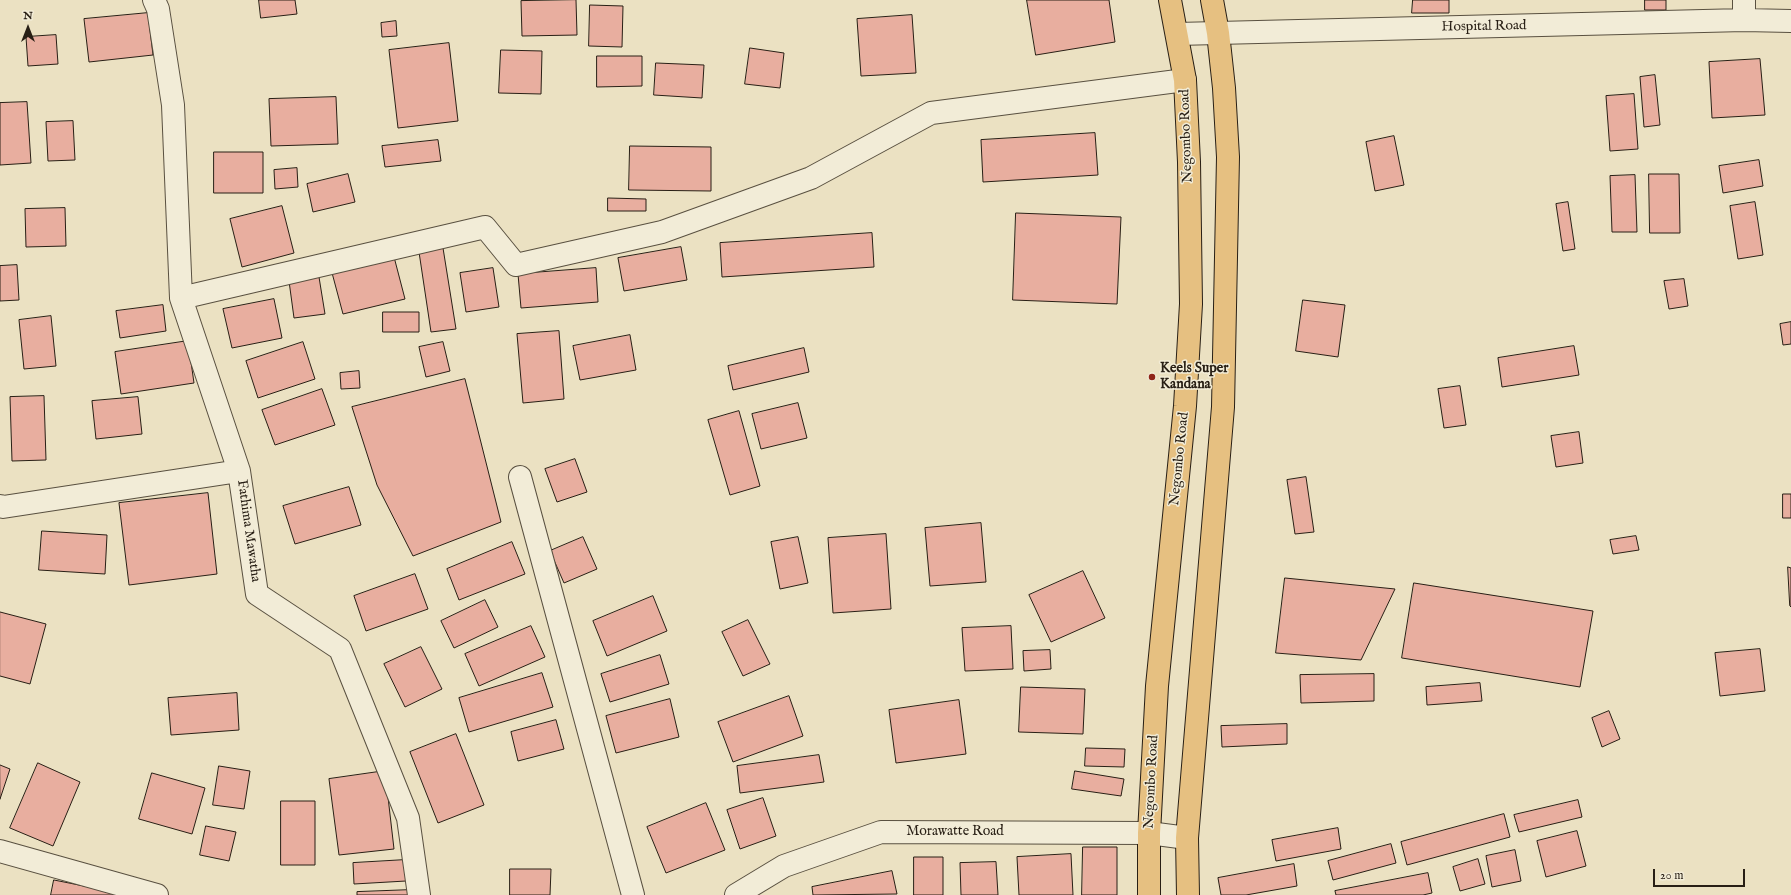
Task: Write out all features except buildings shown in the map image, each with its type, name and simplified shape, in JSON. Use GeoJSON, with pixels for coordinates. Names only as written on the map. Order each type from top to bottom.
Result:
{"type":"FeatureCollection","features":[{"type":"Feature","properties":{"kind":"highway","name":"Negombo Road"},"geometry":{"type":"LineString","coordinates":[[1149,895],[1149,833],[1157,686],[1185,406],[1191,304],[1189,162],[1185,80],[1170,0]]}},
{"type":"Feature","properties":{"kind":"highway"},"geometry":{"type":"LineString","coordinates":[[1188,895],[1187,838],[1223,407],[1228,157],[1224,88],[1218,33],[1212,0]]}},
{"type":"Feature","properties":{"kind":"street"},"geometry":{"type":"LineString","coordinates":[[154,0],[158,9],[173,105],[181,298],[239,471]]}},
{"type":"Feature","properties":{"kind":"street","name":"Hospital Road"},"geometry":{"type":"LineString","coordinates":[[1177,34],[1744,10],[1791,21]]}},
{"type":"Feature","properties":{"kind":"street"},"geometry":{"type":"LineString","coordinates":[[181,298],[485,227],[516,265],[662,232],[804,181],[930,113],[1185,80]]}},
{"type":"Feature","properties":{"kind":"street","name":"Fathima Mawatha"},"geometry":{"type":"LineString","coordinates":[[0,506],[3,507],[239,471],[257,594],[340,648],[408,818],[419,895]]}},
{"type":"Feature","properties":{"kind":"street"},"geometry":{"type":"LineString","coordinates":[[520,477],[633,895]]}},
{"type":"Feature","properties":{"kind":"street","name":"Morawatte Road"},"geometry":{"type":"LineString","coordinates":[[736,895],[784,866],[881,832],[1149,833],[1187,838]]}},
{"type":"Feature","properties":{"kind":"street"},"geometry":{"type":"LineString","coordinates":[[0,851],[157,895]]}},
{"type":"Feature","properties":{"kind":"place","name":"Keels Super Kandana"},"geometry":{"type":"Point","coordinates":[1152,377]}}]}
